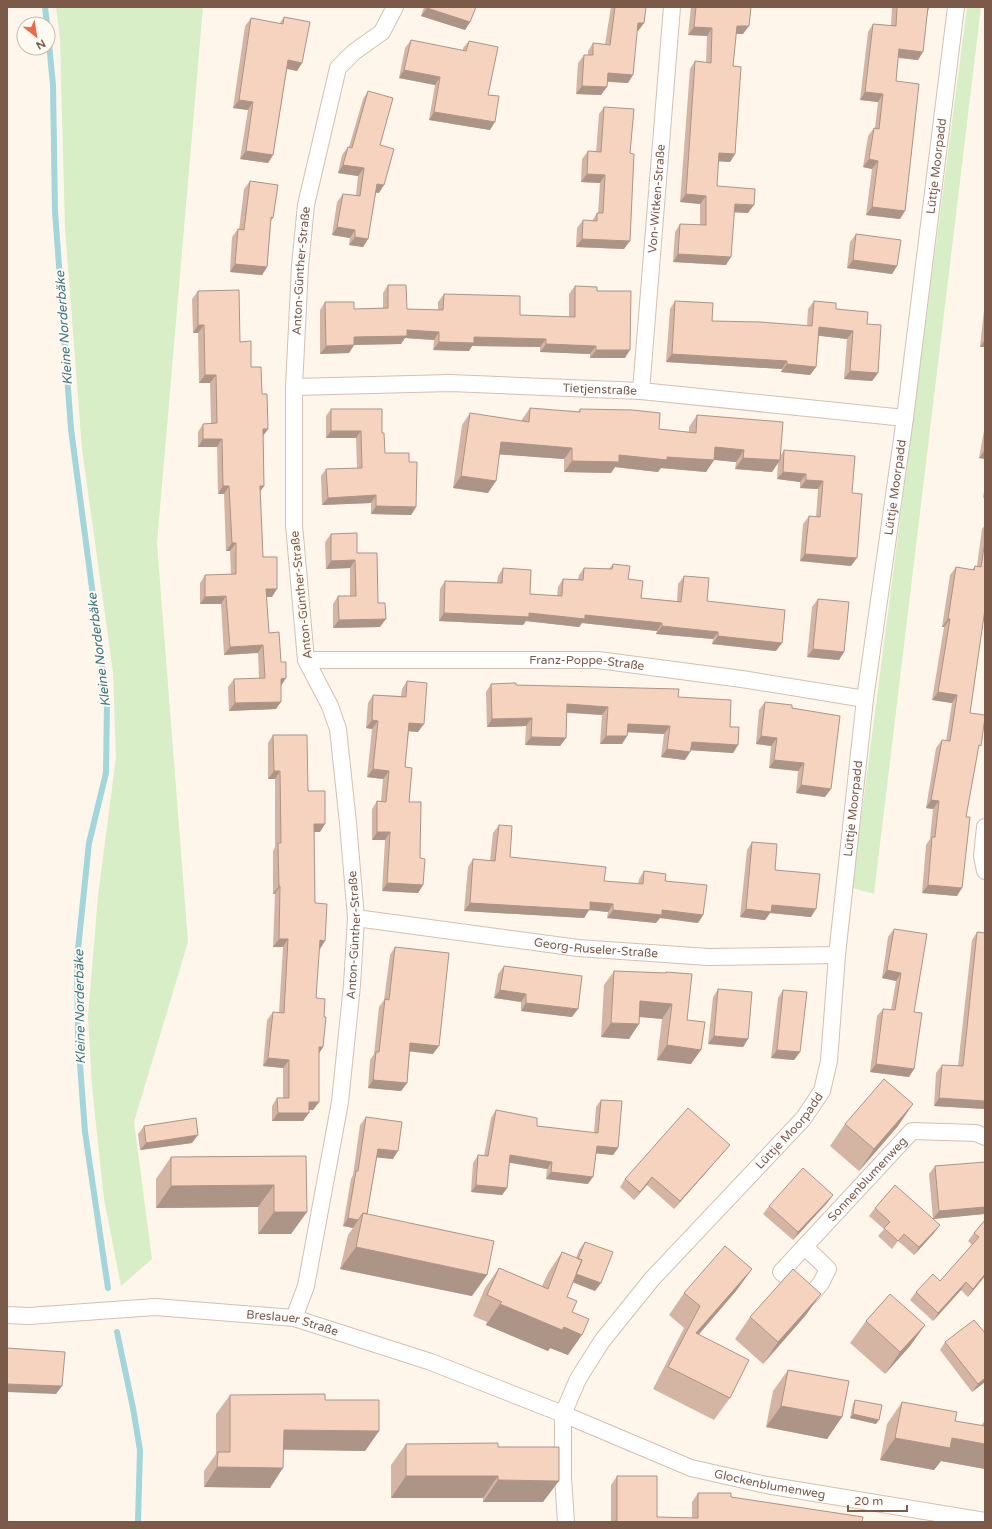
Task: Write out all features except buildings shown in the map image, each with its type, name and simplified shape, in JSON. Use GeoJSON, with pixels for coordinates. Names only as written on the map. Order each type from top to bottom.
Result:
{"type":"FeatureCollection","features":[{"type":"Feature","properties":{"kind":"street","name":"Anton-Günther-Straße"},"geometry":{"type":"LineString","coordinates":[[294,1318],[306,1286],[340,1102],[352,985],[356,918],[338,729],[330,706],[306,660],[294,525],[294,387],[300,266],[306,205],[338,68],[354,52],[382,32],[395,7]]}},
{"type":"Feature","properties":{"kind":"street","name":"Von-Witken-Straße"},"geometry":{"type":"LineString","coordinates":[[641,391],[672,7]]}},
{"type":"Feature","properties":{"kind":"street","name":"Lüttje Moorpadd"},"geometry":{"type":"LineString","coordinates":[[566,1522],[563,1414],[578,1379],[602,1341],[652,1279],[803,1119],[822,1091],[829,1061],[838,955],[865,699],[905,418],[956,7]]}},
{"type":"Feature","properties":{"kind":"street","name":"Tietjenstraße"},"geometry":{"type":"LineString","coordinates":[[294,387],[451,383],[641,391],[905,418]]}},
{"type":"Feature","properties":{"kind":"street","name":"Franz-Poppe-Straße"},"geometry":{"type":"LineString","coordinates":[[306,660],[598,660],[742,679],[865,699]]}},
{"type":"Feature","properties":{"kind":"street"},"geometry":{"type":"LineString","coordinates":[[985,827],[982,856],[985,871]]}},
{"type":"Feature","properties":{"kind":"street","name":"Georg-Ruseler-Straße"},"geometry":{"type":"LineString","coordinates":[[356,918],[594,949],[708,957],[838,955]]}},
{"type":"Feature","properties":{"kind":"street","name":"Sonnenblumenweg"},"geometry":{"type":"LineString","coordinates":[[805,1246],[912,1131],[976,1133],[985,1137]]}},
{"type":"Feature","properties":{"kind":"street","name":"Breslauer Straße"},"geometry":{"type":"LineString","coordinates":[[7,1315],[29,1316],[155,1307],[294,1318],[431,1362],[563,1414]]}},
{"type":"Feature","properties":{"kind":"street","name":"Glockenblumenweg"},"geometry":{"type":"LineString","coordinates":[[563,1414],[691,1468],[766,1485],[985,1521]]}},
{"type":"Feature","properties":{"kind":"green space"},"geometry":{"type":"Polygon","coordinates":[[[56,7],[203,7],[157,543],[188,942],[134,1122],[152,1259],[121,1286],[104,1199],[92,1087],[88,1016],[98,896],[116,757],[113,672],[82,449],[65,228],[60,39],[56,7]]]}},
{"type":"Feature","properties":{"kind":"green space"},"geometry":{"type":"Polygon","coordinates":[[[967,7],[981,7],[874,894],[852,888],[967,7]]]}},
{"type":"Feature","properties":{"kind":"waterway","name":"Kleine Norderbäke"},"geometry":{"type":"LineString","coordinates":[[45,7],[46,16]]}},
{"type":"Feature","properties":{"kind":"waterway","name":"Kleine Norderbäke"},"geometry":{"type":"LineString","coordinates":[[50,56],[53,85],[55,211],[71,429],[107,702],[106,773],[89,843],[77,959],[78,1037],[85,1132],[108,1288]]}},
{"type":"Feature","properties":{"kind":"waterway","name":"Kleine Norderbäke"},"geometry":{"type":"LineString","coordinates":[[117,1332],[140,1450],[138,1522]]}}]}
